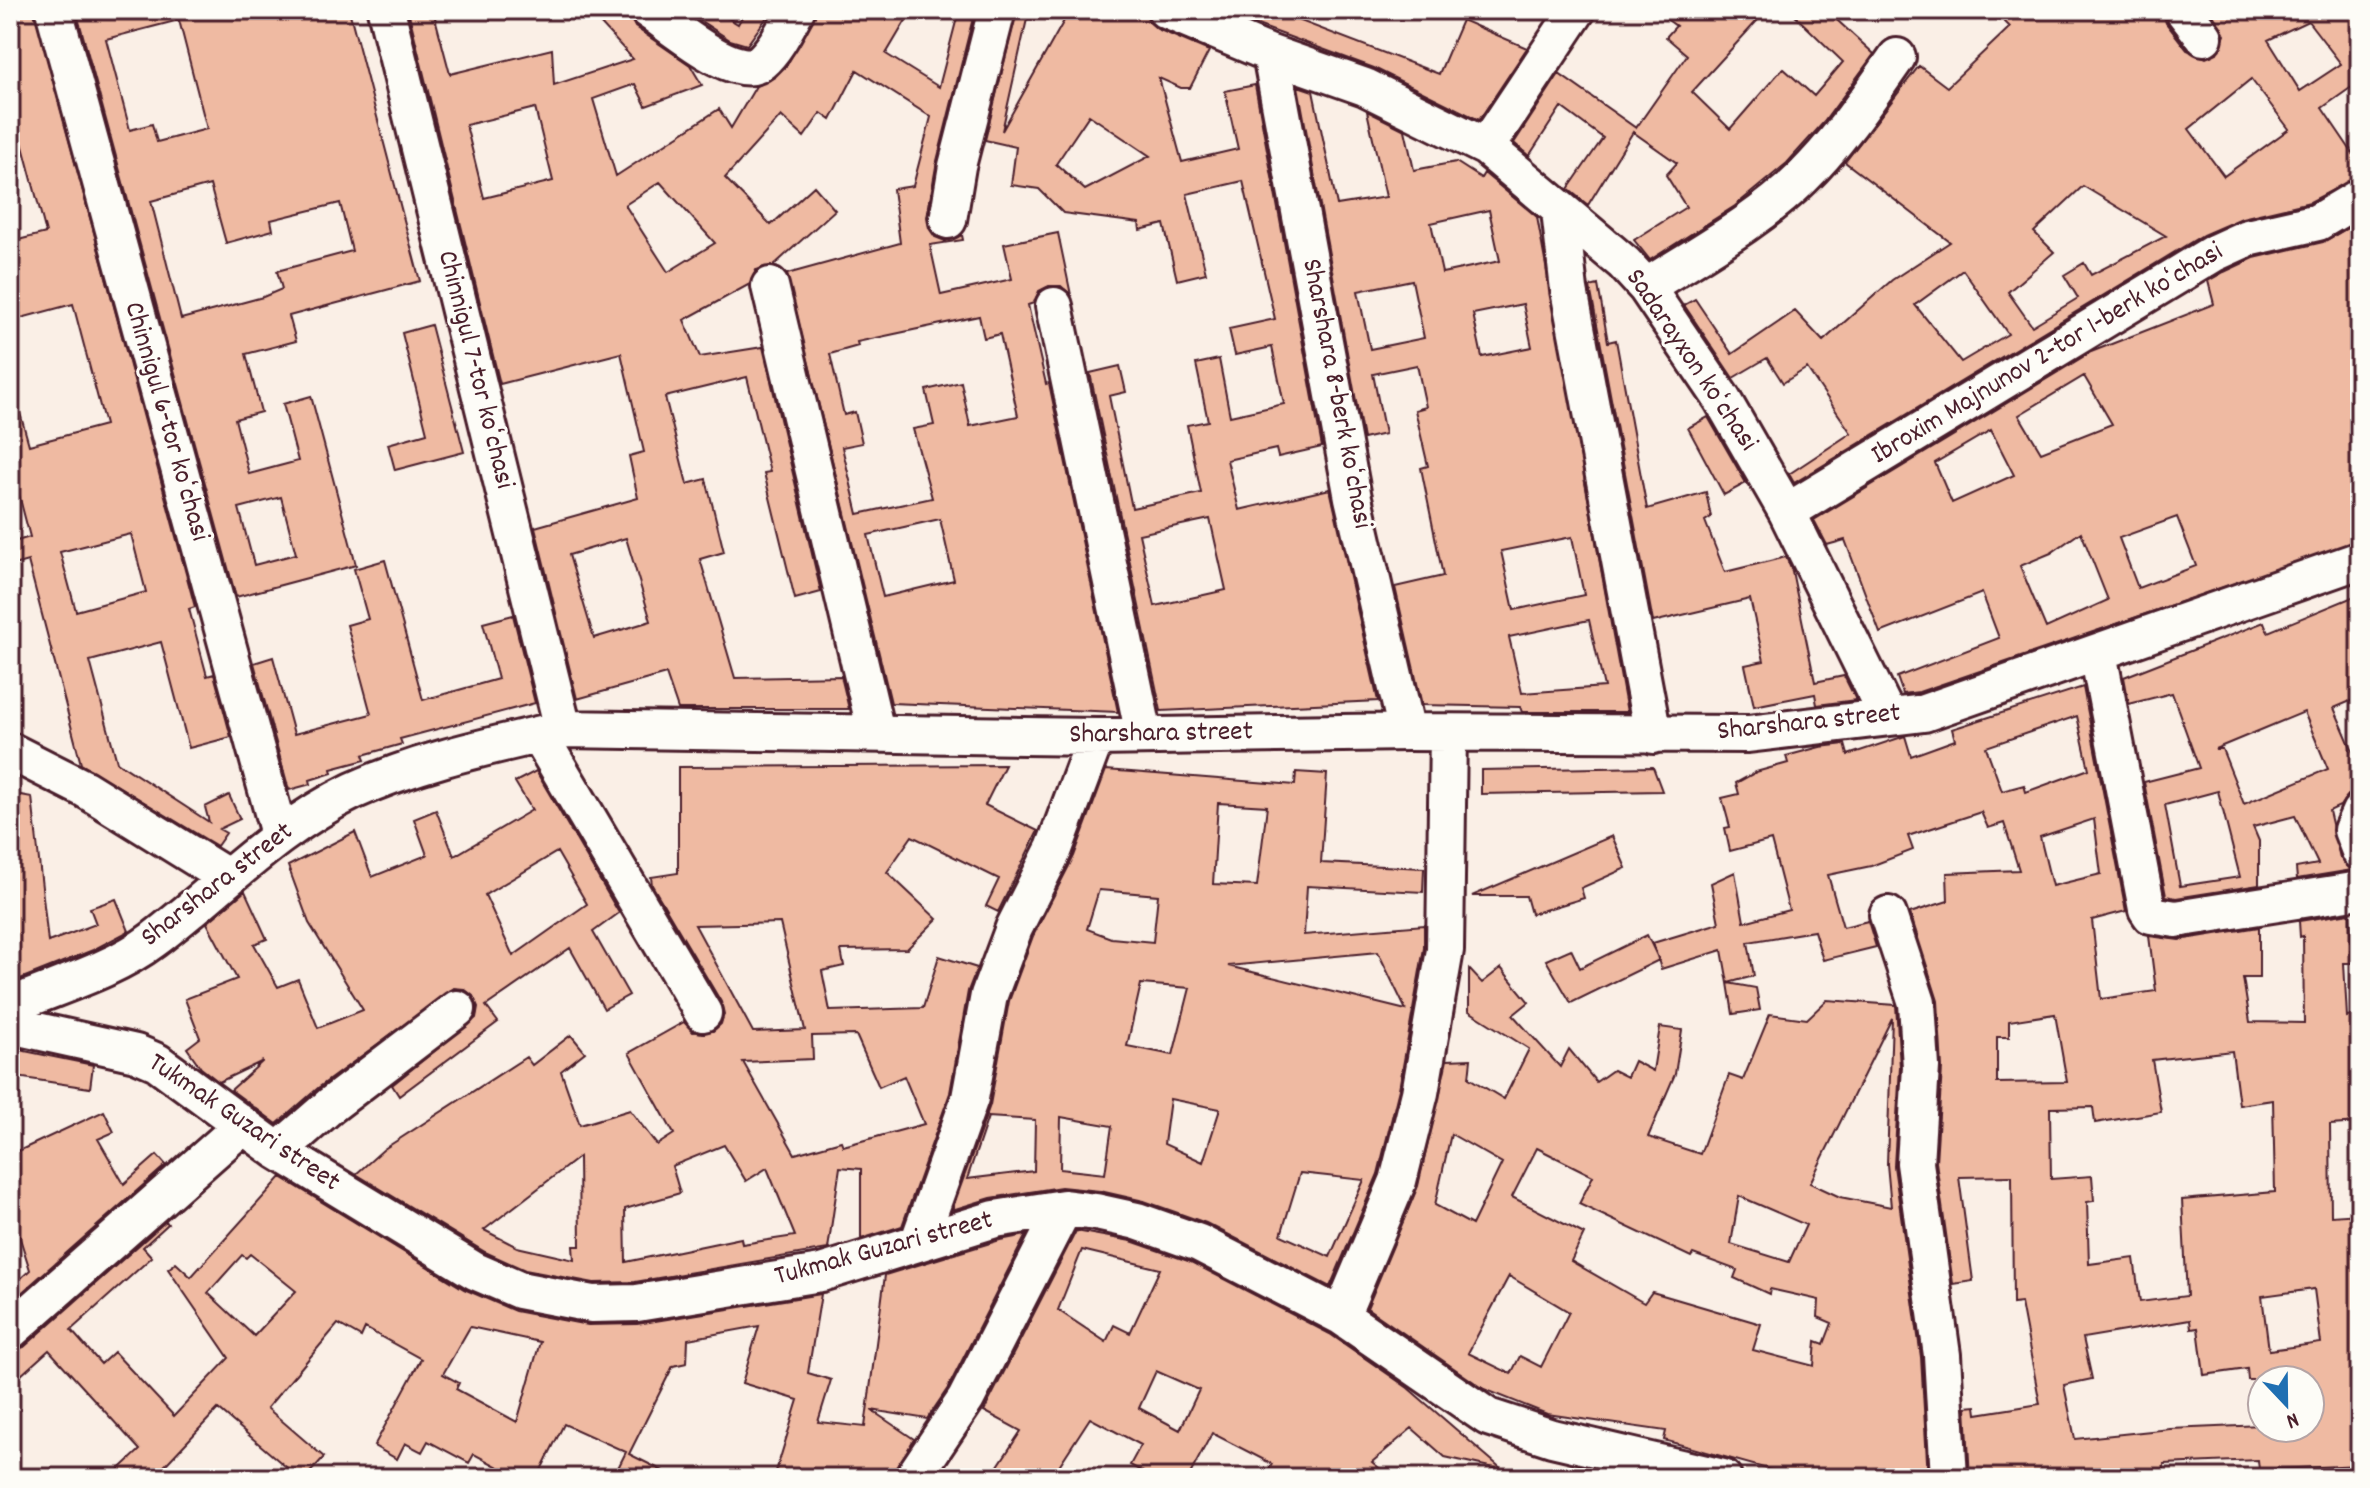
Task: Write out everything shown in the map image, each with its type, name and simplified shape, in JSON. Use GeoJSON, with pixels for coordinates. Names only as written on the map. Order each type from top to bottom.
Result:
{"type":"FeatureCollection","features":[{"type":"Feature","properties":{"kind":"street","name":"Chinnigul 6-tor koʻchasi"},"geometry":{"type":"LineString","coordinates":[[54,10],[279,834]]}},
{"type":"Feature","properties":{"kind":"street","name":"Chinnigul 7-tor koʻchasi"},"geometry":{"type":"LineString","coordinates":[[386,10],[551,732],[703,1013]]}},
{"type":"Feature","properties":{"kind":"street"},"geometry":{"type":"LineString","coordinates":[[648,10],[729,65],[745,67],[761,62],[796,10]]}},
{"type":"Feature","properties":{"kind":"street"},"geometry":{"type":"LineString","coordinates":[[948,220],[957,166],[997,10]]}},
{"type":"Feature","properties":{"kind":"street","name":"Sadarayxon koʻchasi"},"geometry":{"type":"LineString","coordinates":[[1166,10],[1271,54],[1365,87],[1486,147],[1560,211],[1598,238],[1646,287],[1722,399],[1787,512],[1888,717]]}},
{"type":"Feature","properties":{"kind":"street"},"geometry":{"type":"LineString","coordinates":[[1486,147],[1577,10]]}},
{"type":"Feature","properties":{"kind":"street","name":"Sharshara 8-berk koʻchasi"},"geometry":{"type":"LineString","coordinates":[[1271,54],[1353,498],[1407,732]]}},
{"type":"Feature","properties":{"kind":"street"},"geometry":{"type":"LineString","coordinates":[[1646,287],[1752,219],[1802,178],[1851,122],[1897,57]]}},
{"type":"Feature","properties":{"kind":"street","name":"Ibroxim Majnunov 2-tor 1-berk koʻchasi"},"geometry":{"type":"LineString","coordinates":[[1787,512],[2214,253],[2247,238],[2318,222],[2360,197]]}},
{"type":"Feature","properties":{"kind":"street"},"geometry":{"type":"LineString","coordinates":[[1560,211],[1569,290],[1653,735]]}},
{"type":"Feature","properties":{"kind":"street"},"geometry":{"type":"LineString","coordinates":[[770,286],[876,732]]}},
{"type":"Feature","properties":{"kind":"street"},"geometry":{"type":"LineString","coordinates":[[1054,306],[1144,735]]}},
{"type":"Feature","properties":{"kind":"street","name":"Sharshara street"},"geometry":{"type":"LineString","coordinates":[[10,1006],[141,947],[279,834],[352,792],[425,763],[551,732],[876,732],[1096,737],[1407,732],[1748,734],[1924,713],[2360,560]]}},
{"type":"Feature","properties":{"kind":"street"},"geometry":{"type":"LineString","coordinates":[[2098,653],[2147,909],[2151,915],[2176,919],[2360,890]]}},
{"type":"Feature","properties":{"kind":"street"},"geometry":{"type":"LineString","coordinates":[[1341,1316],[1398,1181],[1420,1093],[1445,950],[1448,733]]}},
{"type":"Feature","properties":{"kind":"street"},"geometry":{"type":"LineString","coordinates":[[919,1241],[970,1098],[989,995],[1014,928],[1054,849],[1096,737]]}},
{"type":"Feature","properties":{"kind":"street"},"geometry":{"type":"LineString","coordinates":[[10,751],[85,789],[227,877]]}},
{"type":"Feature","properties":{"kind":"street"},"geometry":{"type":"LineString","coordinates":[[2360,812],[2352,830],[2360,851]]}},
{"type":"Feature","properties":{"kind":"street"},"geometry":{"type":"LineString","coordinates":[[1888,915],[1917,1003],[1921,1067],[1915,1163],[1942,1355],[1949,1478]]}},
{"type":"Feature","properties":{"kind":"street"},"geometry":{"type":"LineString","coordinates":[[278,1151],[331,1105],[457,1009]]}},
{"type":"Feature","properties":{"kind":"street","name":"Tukmak Guzari street"},"geometry":{"type":"LineString","coordinates":[[10,1025],[136,1053],[157,1062],[241,1127],[475,1271],[519,1290],[555,1300],[592,1304],[637,1303],[821,1273],[995,1219],[1064,1208],[1137,1221],[1199,1243],[1341,1316],[1488,1417],[1566,1441],[1723,1478]]}},
{"type":"Feature","properties":{"kind":"street"},"geometry":{"type":"LineString","coordinates":[[10,1331],[241,1127]]}},
{"type":"Feature","properties":{"kind":"street"},"geometry":{"type":"LineString","coordinates":[[913,1478],[966,1399],[1064,1208]]}},
{"type":"Feature","properties":{"kind":"building"},"geometry":{"type":"Polygon","coordinates":[[[10,10],[34,10],[195,607],[189,609],[207,676],[214,674],[231,737],[189,748],[161,642],[90,661],[117,762],[209,822],[205,807],[229,795],[240,819],[219,829],[226,833],[217,846],[81,764],[28,561],[10,566],[10,543],[30,537],[19,495],[10,498],[10,403],[17,402],[29,445],[105,425],[73,304],[10,321],[10,242],[46,233],[16,120],[10,121],[10,93],[15,91],[10,71],[10,10]],[[131,534],[60,552],[76,611],[146,592],[131,534]]]}},
{"type":"Feature","properties":{"kind":"building"},"geometry":{"type":"Polygon","coordinates":[[[76,10],[349,10],[420,281],[289,316],[296,341],[246,354],[261,412],[235,419],[249,474],[298,461],[283,404],[311,396],[356,565],[236,597],[76,10]],[[179,20],[106,39],[130,130],[152,124],[157,142],[207,129],[179,20]],[[210,185],[151,201],[181,319],[263,297],[282,289],[277,271],[352,251],[340,203],[271,220],[273,230],[226,243],[210,185]],[[281,497],[239,508],[254,565],[296,554],[281,497]]]}},
{"type":"Feature","properties":{"kind":"building"},"geometry":{"type":"Polygon","coordinates":[[[408,10],[433,10],[450,74],[552,49],[554,85],[633,59],[588,10],[627,10],[635,27],[690,65],[702,85],[646,106],[635,84],[593,99],[616,176],[719,109],[731,128],[756,86],[775,77],[787,65],[817,10],[912,10],[886,54],[939,87],[959,10],[975,10],[937,161],[927,217],[935,237],[945,241],[962,235],[963,240],[930,245],[941,295],[1012,279],[1004,244],[1058,233],[1071,295],[1061,286],[1049,286],[1039,291],[1034,303],[1028,305],[1046,384],[1049,383],[1118,712],[891,703],[787,274],[900,243],[893,189],[913,186],[931,117],[857,70],[831,120],[821,113],[804,137],[781,116],[725,178],[771,225],[814,186],[835,210],[773,266],[756,270],[750,284],[684,320],[700,357],[763,347],[821,592],[795,599],[764,473],[770,472],[747,377],[665,397],[687,484],[706,479],[724,552],[700,559],[735,678],[841,676],[849,709],[678,709],[666,674],[577,699],[535,527],[638,498],[629,456],[644,452],[621,353],[500,384],[408,10]],[[535,108],[466,125],[484,198],[553,181],[535,108]],[[660,182],[625,205],[668,272],[715,243],[660,182]],[[979,316],[857,342],[858,346],[830,354],[844,415],[855,412],[862,443],[842,447],[858,514],[932,498],[913,429],[934,425],[926,390],[961,382],[970,426],[1018,416],[1000,334],[984,338],[979,316]],[[940,519],[868,535],[883,597],[954,580],[940,519]],[[626,538],[569,555],[594,638],[651,621],[626,538]]]}},
{"type":"Feature","properties":{"kind":"building"},"geometry":{"type":"Polygon","coordinates":[[[684,10],[715,10],[738,24],[746,10],[772,10],[747,45],[730,40],[684,10]]]}},
{"type":"Feature","properties":{"kind":"building"},"geometry":{"type":"Polygon","coordinates":[[[1017,10],[1029,10],[1002,131],[1070,10],[1145,10],[1149,22],[1157,29],[1209,51],[1190,88],[1181,88],[1159,78],[1182,162],[1238,149],[1225,91],[1255,85],[1322,447],[1278,457],[1276,449],[1227,460],[1239,510],[1330,489],[1378,701],[1161,711],[1090,373],[1120,366],[1126,392],[1109,396],[1132,508],[1201,493],[1187,425],[1208,421],[1196,364],[1219,359],[1230,416],[1284,404],[1272,347],[1235,355],[1229,329],[1275,319],[1243,181],[1187,194],[1206,273],[1177,280],[1164,224],[1140,230],[1139,223],[1063,213],[1039,189],[1011,185],[1016,147],[985,140],[1017,10]],[[1089,115],[1056,164],[1085,190],[1150,156],[1089,115]],[[1210,519],[1139,534],[1155,606],[1226,590],[1210,519]]]}},
{"type":"Feature","properties":{"kind":"building"},"geometry":{"type":"Polygon","coordinates":[[[1257,10],[1293,10],[1290,17],[1439,74],[1462,20],[1527,48],[1479,120],[1374,68],[1252,23],[1257,10]]]}},
{"type":"Feature","properties":{"kind":"building"},"geometry":{"type":"Polygon","coordinates":[[[1654,10],[1767,10],[1692,92],[1730,129],[1783,68],[1814,96],[1843,62],[1789,10],[1826,10],[1874,54],[1824,122],[1787,163],[1735,206],[1650,260],[1634,240],[1686,207],[1666,175],[1677,163],[1633,132],[1588,205],[1568,189],[1603,138],[1561,107],[1529,156],[1514,143],[1559,74],[1636,128],[1687,55],[1666,37],[1676,26],[1654,10]]]}},
{"type":"Feature","properties":{"kind":"building"},"geometry":{"type":"Polygon","coordinates":[[[1993,10],[2162,10],[2166,23],[2187,50],[2206,58],[2217,53],[2225,35],[2210,10],[2360,10],[2360,89],[2356,84],[2322,108],[2360,164],[2360,176],[2310,202],[2242,218],[2203,235],[1794,483],[1789,474],[1851,433],[1807,368],[1783,383],[1767,358],[1733,378],[1684,305],[1695,299],[1732,354],[1795,311],[1823,341],[1892,280],[1950,242],[1845,162],[1919,66],[1947,87],[2010,27],[1993,10]],[[2308,21],[2268,40],[2300,91],[2341,64],[2308,21]],[[2251,79],[2189,129],[2224,176],[2289,129],[2251,79]],[[2083,186],[2034,232],[2054,252],[2008,292],[2032,326],[2078,298],[2064,275],[2084,263],[2091,275],[2166,236],[2083,186]],[[1963,270],[1915,305],[1961,362],[2008,334],[1963,270]]]}},
{"type":"Feature","properties":{"kind":"building"},"geometry":{"type":"Polygon","coordinates":[[[1298,86],[1313,91],[1337,205],[1386,197],[1367,111],[1405,130],[1414,170],[1456,162],[1481,178],[1484,173],[1537,217],[1627,712],[1522,712],[1520,707],[1422,705],[1395,587],[1443,576],[1421,468],[1428,466],[1415,410],[1426,407],[1417,365],[1373,374],[1385,434],[1363,439],[1298,86]],[[1489,210],[1431,223],[1442,273],[1500,261],[1489,210]],[[1412,280],[1358,291],[1370,349],[1424,338],[1412,280]],[[1523,304],[1473,314],[1482,357],[1532,347],[1523,304]],[[1572,537],[1501,551],[1514,610],[1584,595],[1572,537]],[[1589,620],[1509,637],[1522,693],[1604,687],[1589,620]]]}},
{"type":"Feature","properties":{"kind":"building"},"geometry":{"type":"Polygon","coordinates":[[[2360,221],[2360,232],[2352,235],[2360,254],[2360,540],[1919,692],[1903,694],[1897,677],[1999,638],[1982,593],[1880,633],[1845,540],[1827,545],[1814,520],[2091,352],[2214,304],[2208,281],[2224,272],[2254,258],[2323,242],[2360,221]],[[2084,376],[2019,415],[2041,452],[2112,424],[2084,376]],[[1991,430],[1935,463],[1952,503],[2014,475],[1991,430]],[[2177,517],[2119,538],[2138,588],[2196,566],[2177,517]],[[2081,532],[2051,553],[2020,566],[2046,628],[2108,600],[2081,532]]]}},
{"type":"Feature","properties":{"kind":"building"},"geometry":{"type":"Polygon","coordinates":[[[1598,285],[1608,342],[1616,340],[1647,509],[1706,492],[1711,517],[1705,521],[1725,572],[1786,557],[1792,571],[1815,682],[1844,676],[1856,700],[1817,705],[1815,694],[1754,706],[1745,665],[1764,661],[1750,599],[1653,622],[1590,287],[1598,285]]]}},
{"type":"Feature","properties":{"kind":"building"},"geometry":{"type":"Polygon","coordinates":[[[431,325],[464,452],[395,470],[388,444],[427,433],[402,333],[431,325]]]}},
{"type":"Feature","properties":{"kind":"building"},"geometry":{"type":"Polygon","coordinates":[[[1708,417],[1746,483],[1724,495],[1688,428],[1708,417]]]}},
{"type":"Feature","properties":{"kind":"building"},"geometry":{"type":"Polygon","coordinates":[[[385,560],[423,700],[498,679],[483,623],[513,615],[535,703],[400,739],[402,744],[363,755],[365,760],[331,769],[332,773],[310,780],[311,784],[289,790],[254,663],[273,657],[294,734],[371,714],[347,625],[368,619],[354,569],[385,560]]]}},
{"type":"Feature","properties":{"kind":"building"},"geometry":{"type":"Polygon","coordinates":[[[2360,594],[2360,697],[2334,708],[2360,768],[2360,791],[2348,795],[2340,806],[2329,811],[2340,858],[2352,870],[2297,879],[2296,868],[2318,864],[2295,816],[2253,827],[2259,841],[2259,885],[2176,898],[2166,896],[2144,782],[2199,768],[2172,693],[2129,704],[2124,677],[2264,622],[2268,632],[2360,594]],[[2304,712],[2215,749],[2222,749],[2244,804],[2328,769],[2304,712]],[[2218,791],[2165,805],[2180,886],[2240,877],[2218,791]]]}},
{"type":"Feature","properties":{"kind":"building"},"geometry":{"type":"Polygon","coordinates":[[[2083,687],[2126,911],[2092,920],[2101,999],[2156,991],[2149,936],[2179,940],[2259,927],[2259,978],[2243,978],[2250,1022],[2304,1023],[2303,936],[2300,937],[2299,921],[2350,913],[2352,963],[2344,963],[2347,1017],[2357,1015],[2360,1039],[2360,1123],[2330,1125],[2331,1216],[2360,1214],[2360,1465],[2259,1470],[2258,1460],[2164,1464],[2164,1469],[2073,1478],[1970,1478],[1966,1407],[1976,1406],[1977,1414],[2040,1404],[2021,1303],[2013,1304],[2012,1176],[1959,1177],[1973,1281],[1953,1284],[1936,1162],[1942,1068],[1938,1001],[1910,913],[1948,901],[1947,873],[2019,870],[2004,823],[1988,828],[1981,812],[1908,836],[1913,850],[1871,866],[1828,875],[1843,927],[1868,921],[1876,947],[1823,960],[1814,931],[1748,942],[1754,976],[1728,983],[1722,950],[1661,969],[1653,943],[1719,923],[1711,883],[1735,872],[1744,922],[1789,910],[1771,840],[1730,851],[1725,828],[1730,827],[1722,798],[1739,794],[1736,783],[1756,772],[1788,763],[1786,756],[1820,747],[1845,744],[1848,755],[1905,736],[1911,756],[1955,740],[1952,729],[2083,687]],[[2077,716],[1986,747],[2002,791],[2024,785],[2026,792],[2089,769],[2077,716]],[[2094,819],[2040,837],[2052,886],[2101,874],[2094,819]],[[2055,1014],[2009,1021],[2009,1037],[1997,1037],[1997,1083],[2067,1082],[2055,1014]],[[2232,1051],[2152,1060],[2161,1112],[2095,1123],[2093,1107],[2050,1108],[2051,1179],[2092,1176],[2094,1201],[2087,1202],[2089,1264],[2134,1258],[2140,1302],[2187,1296],[2182,1200],[2275,1192],[2273,1100],[2239,1105],[2232,1051]],[[2314,1289],[2262,1296],[2269,1350],[2321,1343],[2314,1289]],[[2190,1320],[2083,1338],[2092,1379],[2064,1385],[2075,1439],[2170,1429],[2246,1426],[2246,1444],[2326,1444],[2326,1364],[2246,1364],[2246,1369],[2204,1375],[2198,1328],[2191,1329],[2190,1320]]]}},
{"type":"Feature","properties":{"kind":"building"},"geometry":{"type":"Polygon","coordinates":[[[1005,765],[985,805],[1038,831],[998,912],[986,906],[999,879],[912,836],[887,872],[937,919],[907,949],[841,950],[844,966],[822,971],[830,1011],[923,1008],[939,956],[977,968],[968,991],[950,1093],[902,1226],[861,1239],[861,1169],[840,1167],[828,1249],[635,1282],[594,1283],[525,1270],[485,1252],[356,1174],[384,1149],[526,1057],[532,1065],[571,1035],[585,1052],[561,1071],[580,1125],[630,1110],[657,1145],[674,1134],[629,1053],[684,1022],[693,1032],[713,1031],[721,1024],[724,1014],[721,1002],[652,885],[651,877],[678,873],[678,767],[1005,765]],[[780,923],[695,925],[753,1032],[805,1030],[780,923]],[[856,1035],[812,1036],[813,1059],[743,1062],[795,1154],[841,1141],[843,1146],[924,1124],[904,1076],[879,1087],[856,1035]],[[724,1145],[672,1166],[680,1193],[625,1209],[626,1262],[741,1238],[742,1244],[795,1236],[767,1168],[746,1181],[724,1145]],[[579,1157],[484,1230],[517,1247],[574,1260],[573,1246],[580,1246],[579,1157]]]}},
{"type":"Feature","properties":{"kind":"building"},"geometry":{"type":"Polygon","coordinates":[[[1653,767],[1662,791],[1481,794],[1481,770],[1653,767]]]}},
{"type":"Feature","properties":{"kind":"building"},"geometry":{"type":"Polygon","coordinates":[[[1106,770],[1295,785],[1296,772],[1327,774],[1321,863],[1424,868],[1423,892],[1307,886],[1304,935],[1424,925],[1424,948],[1399,1089],[1378,1174],[1330,1287],[1206,1223],[1144,1201],[1100,1191],[1061,1187],[991,1198],[952,1210],[990,1105],[1009,1001],[1033,936],[1074,856],[1106,770]],[[1218,803],[1213,884],[1257,886],[1267,806],[1218,803]],[[1099,890],[1087,929],[1111,938],[1153,942],[1158,895],[1099,890]],[[1378,952],[1228,966],[1406,1010],[1378,952]],[[1141,984],[1127,1046],[1173,1055],[1190,988],[1141,984]],[[1170,1099],[1164,1144],[1203,1162],[1220,1109],[1170,1099]],[[988,1117],[967,1179],[1034,1171],[1035,1120],[988,1117]],[[1061,1117],[1060,1169],[1105,1174],[1112,1126],[1061,1117]],[[1300,1173],[1281,1235],[1330,1257],[1364,1180],[1300,1173]]]}},
{"type":"Feature","properties":{"kind":"building"},"geometry":{"type":"Polygon","coordinates":[[[536,771],[619,913],[593,932],[629,995],[604,1009],[570,948],[486,1006],[498,1022],[399,1096],[392,1085],[476,1018],[478,1007],[473,996],[464,989],[454,988],[318,1088],[277,1124],[231,1090],[263,1061],[219,1082],[201,1068],[187,1048],[200,1038],[185,999],[237,979],[207,923],[245,891],[267,939],[254,944],[278,987],[298,979],[318,1028],[363,1010],[309,923],[288,866],[355,832],[372,877],[427,855],[414,819],[436,810],[454,856],[532,810],[515,782],[536,771]],[[557,852],[485,895],[513,956],[587,904],[557,852]]]}},
{"type":"Feature","properties":{"kind":"building"},"geometry":{"type":"Polygon","coordinates":[[[10,793],[32,797],[48,942],[96,924],[90,908],[116,899],[129,931],[93,950],[10,983],[10,793]]]}},
{"type":"Feature","properties":{"kind":"building"},"geometry":{"type":"Polygon","coordinates":[[[1612,836],[1626,868],[1581,888],[1584,898],[1531,914],[1526,896],[1472,896],[1612,836]]]}},
{"type":"Feature","properties":{"kind":"building"},"geometry":{"type":"Polygon","coordinates":[[[1647,935],[1659,960],[1571,1003],[1546,960],[1571,949],[1580,968],[1647,935]]]}},
{"type":"Feature","properties":{"kind":"building"},"geometry":{"type":"Polygon","coordinates":[[[1501,968],[1529,1002],[1513,1015],[1560,1067],[1569,1049],[1596,1082],[1613,1070],[1627,1077],[1634,1061],[1653,1071],[1660,1027],[1682,1030],[1675,1074],[1648,1137],[1700,1154],[1729,1075],[1743,1080],[1770,1014],[1807,1019],[1827,1000],[1896,1005],[1900,1067],[1894,1166],[1921,1357],[1928,1478],[1800,1478],[1664,1440],[1666,1431],[1547,1414],[1484,1389],[1367,1308],[1418,1186],[1447,1060],[1471,1059],[1469,1078],[1504,1099],[1529,1049],[1469,1011],[1469,969],[1482,983],[1501,968]],[[1892,1018],[1810,1183],[1840,1197],[1891,1207],[1887,1164],[1892,1018]],[[1451,1134],[1435,1205],[1472,1225],[1502,1163],[1451,1134]],[[1537,1148],[1512,1197],[1584,1234],[1571,1261],[1644,1303],[1652,1292],[1761,1324],[1753,1350],[1814,1366],[1816,1341],[1824,1344],[1832,1323],[1818,1317],[1819,1300],[1770,1289],[1769,1294],[1734,1278],[1737,1270],[1693,1254],[1691,1257],[1579,1204],[1593,1176],[1537,1148]],[[1739,1196],[1731,1244],[1789,1262],[1806,1225],[1739,1196]],[[1509,1276],[1468,1353],[1511,1374],[1520,1356],[1541,1367],[1569,1312],[1509,1276]]]}},
{"type":"Feature","properties":{"kind":"building"},"geometry":{"type":"Polygon","coordinates":[[[1728,983],[1756,988],[1760,1010],[1733,1014],[1728,983]]]}},
{"type":"Feature","properties":{"kind":"building"},"geometry":{"type":"Polygon","coordinates":[[[10,1048],[93,1065],[90,1088],[10,1076],[10,1048]]]}},
{"type":"Feature","properties":{"kind":"building"},"geometry":{"type":"Polygon","coordinates":[[[104,1111],[114,1132],[98,1139],[124,1184],[157,1155],[166,1165],[10,1303],[10,1288],[30,1270],[10,1207],[10,1155],[104,1111]]]}},
{"type":"Feature","properties":{"kind":"building"},"geometry":{"type":"Polygon","coordinates":[[[281,1177],[464,1289],[515,1311],[588,1325],[637,1324],[821,1294],[808,1373],[831,1380],[818,1422],[865,1427],[885,1275],[1026,1235],[948,1388],[927,1419],[871,1410],[914,1439],[892,1478],[774,1478],[798,1400],[742,1383],[759,1326],[688,1339],[687,1363],[673,1366],[629,1454],[677,1478],[613,1478],[626,1452],[564,1424],[537,1478],[519,1478],[474,1454],[469,1463],[428,1441],[422,1452],[405,1443],[397,1459],[374,1446],[421,1359],[365,1328],[361,1337],[338,1324],[267,1408],[324,1457],[305,1478],[299,1478],[218,1409],[153,1478],[110,1478],[140,1450],[49,1350],[10,1385],[10,1351],[24,1347],[166,1221],[168,1224],[143,1247],[152,1257],[71,1330],[101,1364],[114,1352],[174,1416],[229,1358],[168,1269],[176,1263],[191,1277],[281,1177]],[[250,1254],[246,1258],[242,1255],[208,1293],[254,1336],[296,1291],[250,1254]],[[470,1327],[443,1374],[459,1383],[456,1389],[517,1422],[540,1342],[470,1327]]]}},
{"type":"Feature","properties":{"kind":"building"},"geometry":{"type":"Polygon","coordinates":[[[1076,1231],[1131,1241],[1191,1262],[1330,1334],[1408,1388],[1503,1470],[1445,1457],[1412,1428],[1372,1462],[1391,1478],[1265,1478],[1272,1464],[1212,1433],[1188,1478],[1140,1478],[1143,1472],[1130,1465],[1141,1445],[1090,1418],[1051,1478],[990,1478],[1021,1431],[984,1411],[1076,1231]],[[1082,1250],[1058,1310],[1106,1342],[1114,1325],[1130,1333],[1160,1269],[1082,1250]],[[1156,1371],[1139,1408],[1180,1430],[1199,1390],[1156,1371]]]}}]}
